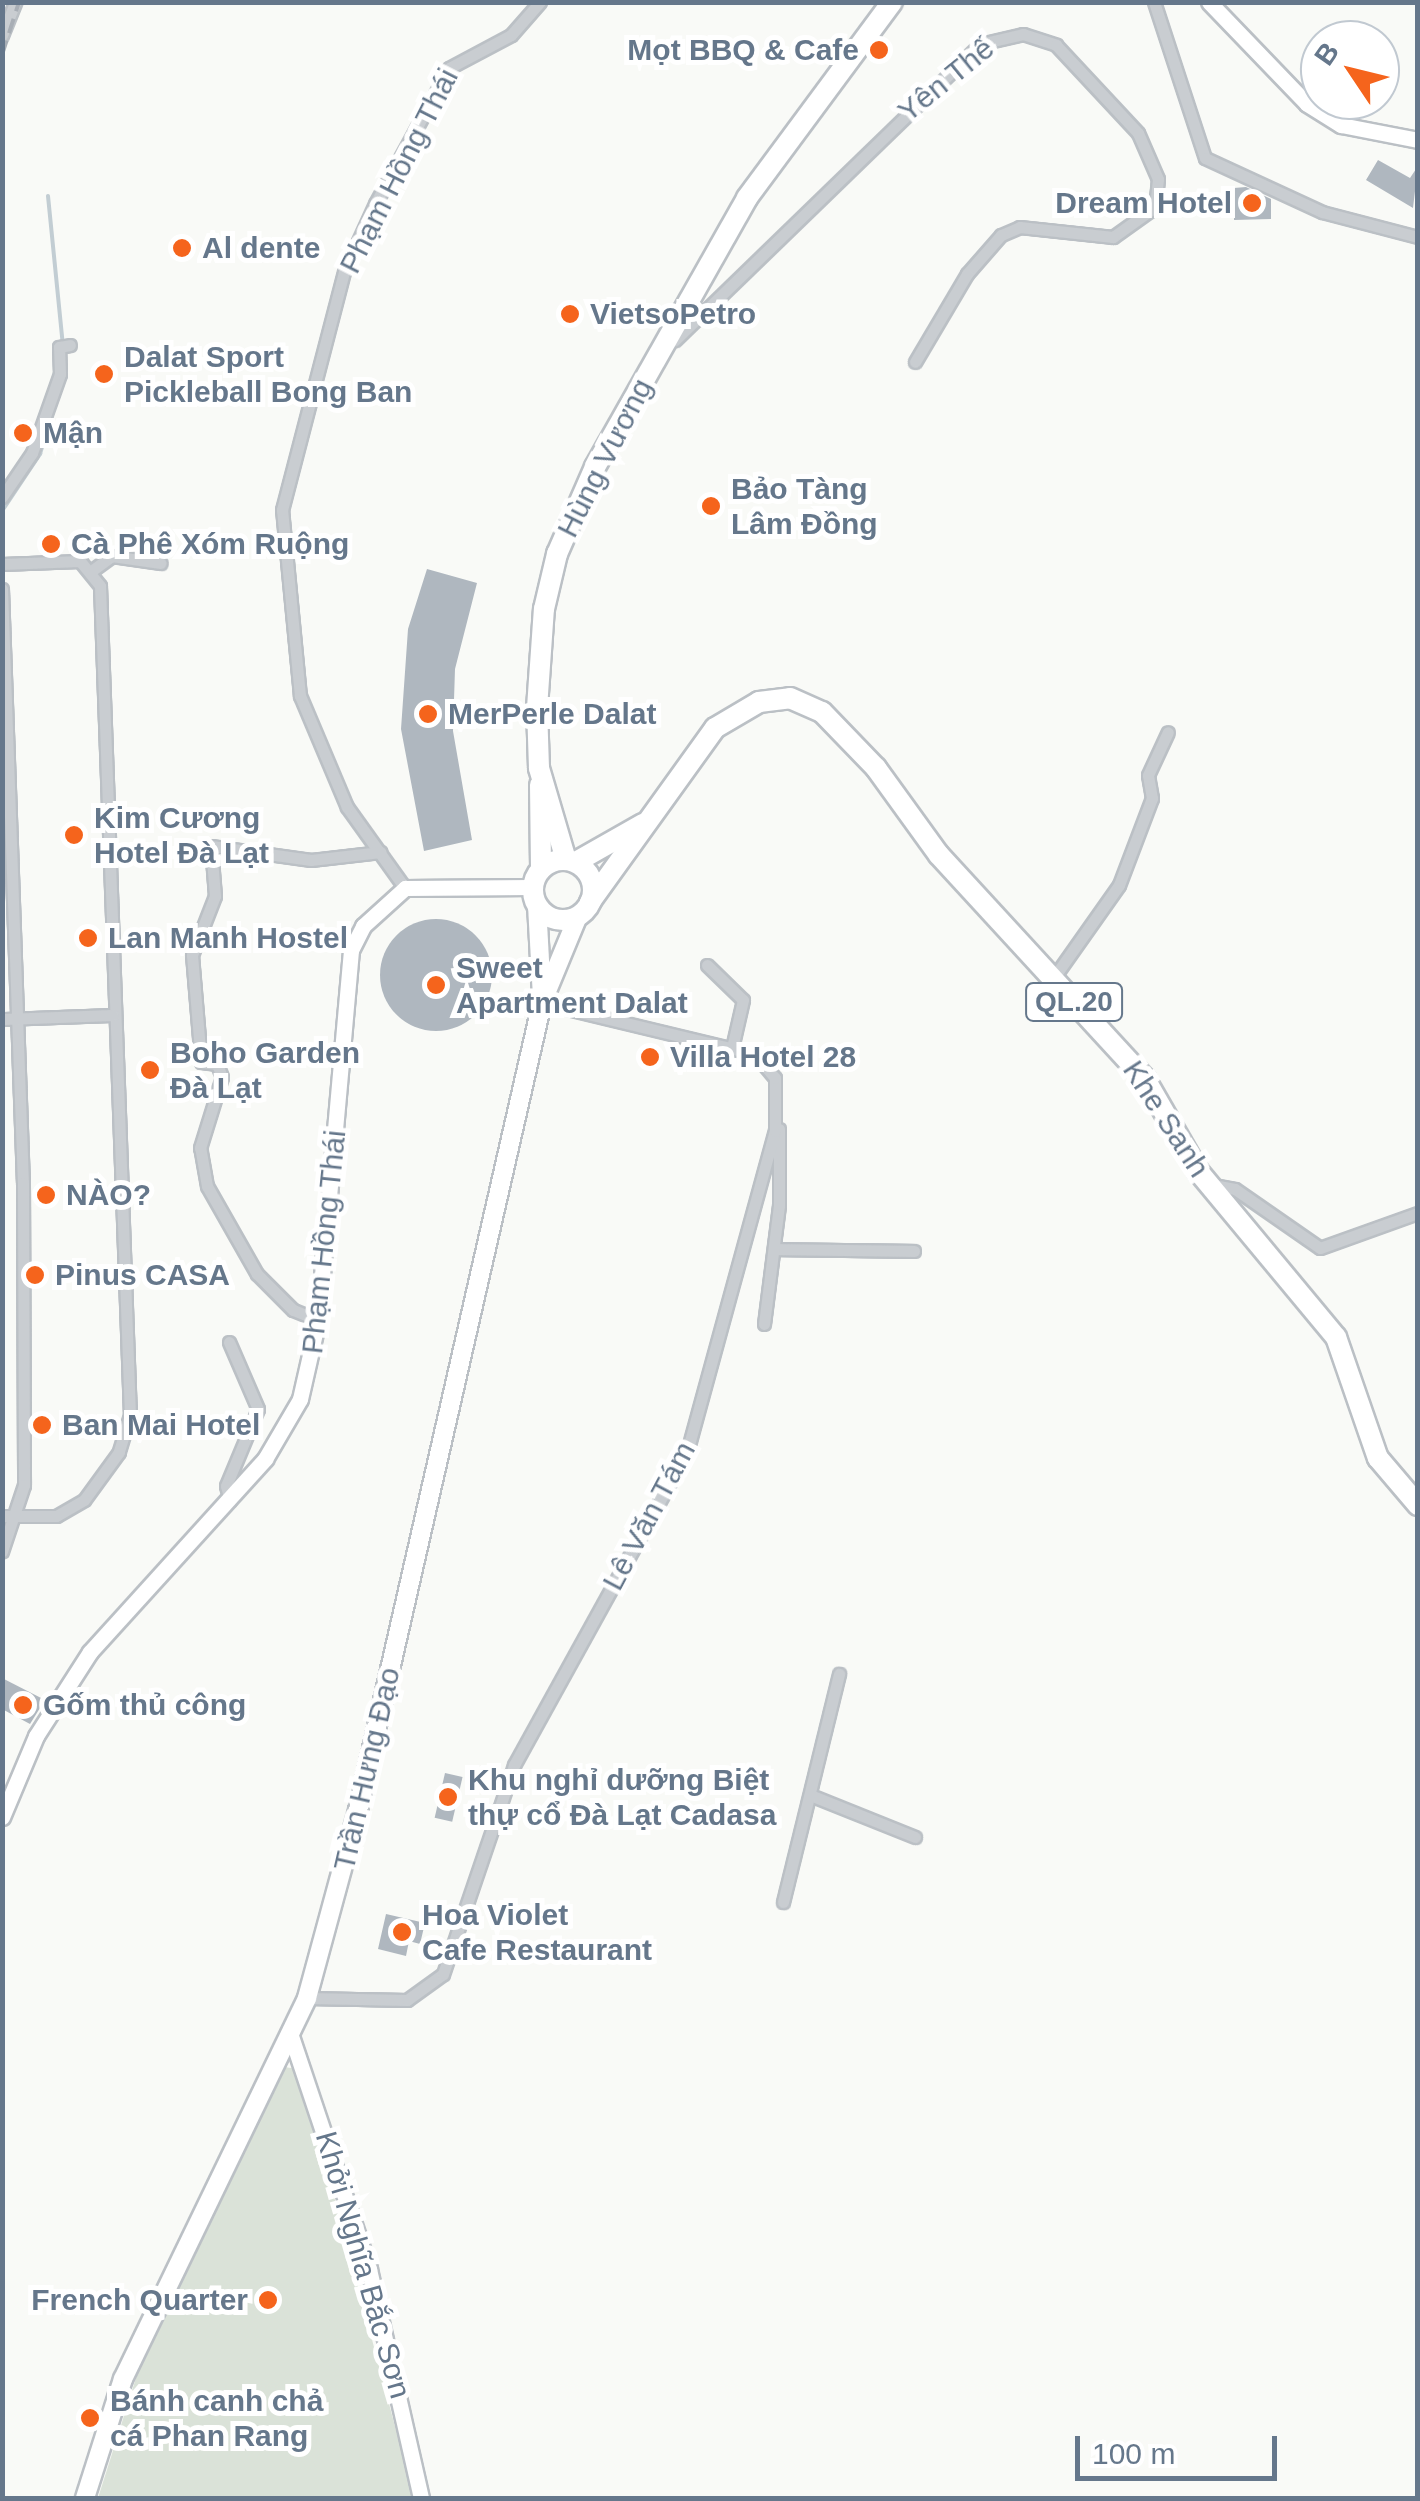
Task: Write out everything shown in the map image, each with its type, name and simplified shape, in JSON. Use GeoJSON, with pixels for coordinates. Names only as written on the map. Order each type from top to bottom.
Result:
{"type":"FeatureCollection","features":[{"type":"Feature","properties":{"kind":"highway","name":"Hùng Vương"},"geometry":{"type":"LineString","coordinates":[[584,909],[592,884],[571,861],[539,768],[549,580],[576,507],[652,364],[756,183],[892,2]]}},
{"type":"Feature","properties":{"kind":"highway","name":"Khe Sanh"},"geometry":{"type":"LineString","coordinates":[[584,909],[715,728],[745,706],[790,698],[822,712],[850,738],[939,855],[1145,1079],[1207,1184],[1336,1337],[1378,1458],[1418,1505]]}},
{"type":"Feature","properties":{"kind":"highway"},"geometry":{"type":"LineString","coordinates":[[539,768],[537,887],[550,917],[584,909]]}},
{"type":"Feature","properties":{"kind":"highway","name":"Khe Sanh"},"geometry":{"type":"LineString","coordinates":[[571,861],[649,820]]}},
{"type":"Feature","properties":{"kind":"highway","name":"QL.20"},"geometry":{"type":"LineString","coordinates":[[537,887],[571,861]]}},
{"type":"Feature","properties":{"kind":"main road","name":"Trần Hưng Đạo"},"geometry":{"type":"LineString","coordinates":[[537,887],[542,1003]]}},
{"type":"Feature","properties":{"kind":"main road","name":"Trần Hưng Đạo"},"geometry":{"type":"LineString","coordinates":[[85,2498],[122,2379],[307,1998],[358,1810],[542,1003],[584,909]]}},
{"type":"Feature","properties":{"kind":"street"},"geometry":{"type":"LineString","coordinates":[[2,35],[14,2]]}},
{"type":"Feature","properties":{"kind":"street","name":"Phạm Hồng Thái"},"geometry":{"type":"LineString","coordinates":[[2,1817],[36,1736],[90,1652],[230,1500],[300,1399],[318,1320],[352,950],[380,907],[405,888],[346,807],[300,696],[282,510],[344,272],[375,204],[448,68],[511,35],[540,2]]}},
{"type":"Feature","properties":{"kind":"street"},"geometry":{"type":"LineString","coordinates":[[1154,2],[1205,158],[1322,212],[1418,237]]}},
{"type":"Feature","properties":{"kind":"street"},"geometry":{"type":"LineString","coordinates":[[1209,2],[1307,104],[1341,125],[1418,140]]}},
{"type":"Feature","properties":{"kind":"street","name":"Yên Thế"},"geometry":{"type":"LineString","coordinates":[[652,364],[980,44],[1022,34],[1056,45],[1138,132],[1158,179],[1154,207],[1112,237],[1020,227],[1002,234],[967,274],[915,362]]}},
{"type":"Feature","properties":{"kind":"street"},"geometry":{"type":"LineString","coordinates":[[2,497],[32,453],[56,392],[66,346]]}},
{"type":"Feature","properties":{"kind":"street"},"geometry":{"type":"LineString","coordinates":[[94,570],[112,556],[160,564]]}},
{"type":"Feature","properties":{"kind":"street"},"geometry":{"type":"LineString","coordinates":[[2,564],[80,561],[94,570]]}},
{"type":"Feature","properties":{"kind":"street"},"geometry":{"type":"LineString","coordinates":[[2,1516],[56,1516],[84,1500],[119,1452],[130,1415],[94,570]]}},
{"type":"Feature","properties":{"kind":"street"},"geometry":{"type":"LineString","coordinates":[[2,589],[9,1019],[24,1230],[20,1517],[2,1550]]}},
{"type":"Feature","properties":{"kind":"street"},"geometry":{"type":"LineString","coordinates":[[1052,980],[1120,885],[1152,798],[1148,775],[1168,732]]}},
{"type":"Feature","properties":{"kind":"street"},"geometry":{"type":"LineString","coordinates":[[318,1320],[293,1310],[257,1274],[208,1186],[200,1148],[222,1077],[217,1064],[201,1062],[192,955],[215,896],[211,846],[312,860],[381,852]]}},
{"type":"Feature","properties":{"kind":"street"},"geometry":{"type":"LineString","coordinates":[[405,888],[537,887]]}},
{"type":"Feature","properties":{"kind":"street"},"geometry":{"type":"LineString","coordinates":[[707,965],[743,1000],[732,1048]]}},
{"type":"Feature","properties":{"kind":"street"},"geometry":{"type":"LineString","coordinates":[[542,1003],[732,1048],[768,1064],[777,1100],[774,1248],[764,1324]]}},
{"type":"Feature","properties":{"kind":"street"},"geometry":{"type":"LineString","coordinates":[[9,1019],[113,1015]]}},
{"type":"Feature","properties":{"kind":"street","name":"Lê Văn Tám"},"geometry":{"type":"LineString","coordinates":[[307,1998],[406,2000],[443,1974],[514,1765],[687,1452],[777,1100]]}},
{"type":"Feature","properties":{"kind":"street"},"geometry":{"type":"LineString","coordinates":[[1207,1184],[1235,1189],[1320,1248],[1418,1213]]}},
{"type":"Feature","properties":{"kind":"street"},"geometry":{"type":"LineString","coordinates":[[774,1248],[914,1251]]}},
{"type":"Feature","properties":{"kind":"street"},"geometry":{"type":"LineString","coordinates":[[229,1342],[258,1409],[226,1486],[230,1500]]}},
{"type":"Feature","properties":{"kind":"street"},"geometry":{"type":"LineString","coordinates":[[783,1902],[839,1674]]}},
{"type":"Feature","properties":{"kind":"street"},"geometry":{"type":"LineString","coordinates":[[810,1795],[914,1838]]}},
{"type":"Feature","properties":{"kind":"street","name":"Khởi Nghĩa Bắc Sơn"},"geometry":{"type":"LineString","coordinates":[[291,2036],[368,2270],[421,2498]]}},
{"type":"Feature","properties":{"kind":"shaded area","name":"French Quarter"},"geometry":{"type":"Polygon","coordinates":[[[284,2067],[298,2069],[308,2098],[414,2498],[98,2498],[142,2359],[284,2067]]]}},
{"type":"Feature","properties":{"kind":"building"},"geometry":{"type":"Polygon","coordinates":[[[1378,160],[1410,178],[1418,166],[1413,208],[1366,180],[1378,160]]]}},
{"type":"Feature","properties":{"kind":"building","name":"Dream Hotel"},"geometry":{"type":"Polygon","coordinates":[[[1246,187],[1271,199],[1271,219],[1234,220],[1234,188],[1246,187]]]}},
{"type":"Feature","properties":{"kind":"building","name":"MerPerle Dalat"},"geometry":{"type":"Polygon","coordinates":[[[427,569],[477,583],[455,669],[453,731],[472,840],[424,851],[401,729],[408,629],[427,569]]]}},
{"type":"Feature","properties":{"kind":"building","name":"Sweet Apartment Dalat"},"geometry":{"type":"Polygon","coordinates":[[[436,919],[458,923],[476,935],[488,953],[492,975],[488,997],[476,1015],[458,1027],[436,1031],[414,1027],[396,1015],[384,997],[380,975],[384,953],[396,935],[414,923],[436,919]]]}},
{"type":"Feature","properties":{"kind":"building","name":"Gốm thủ công"},"geometry":{"type":"Polygon","coordinates":[[[2,1678],[45,1700],[30,1724],[2,1709],[2,1678]]]}},
{"type":"Feature","properties":{"kind":"building","name":"Khu nghỉ dưỡng Biệt thự cổ Đà Lạt Cadasa"},"geometry":{"type":"Polygon","coordinates":[[[445,1773],[463,1777],[452,1822],[435,1818],[445,1773]]]}},
{"type":"Feature","properties":{"kind":"building","name":"Hoa Violet Cafe Restaurant"},"geometry":{"type":"Polygon","coordinates":[[[386,1914],[425,1923],[420,1944],[409,1941],[406,1956],[378,1949],[386,1914]]]}},
{"type":"Feature","properties":{"kind":"waterway"},"geometry":{"type":"LineString","coordinates":[[48,196],[63,345]]}},
{"type":"Feature","properties":{"kind":"waterway"},"geometry":{"type":"LineString","coordinates":[[2,511],[40,454],[64,375]]}},
{"type":"Feature","properties":{"kind":"railway"},"geometry":{"type":"LineString","coordinates":[[2,55],[19,2]]}},
{"type":"Feature","properties":{"kind":"place","name":"Mọt BBQ & Cafe"},"geometry":{"type":"Point","coordinates":[879,50]}},
{"type":"Feature","properties":{"kind":"place","name":"Dream Hotel"},"geometry":{"type":"Point","coordinates":[1252,203]}},
{"type":"Feature","properties":{"kind":"place","name":"Al dente"},"geometry":{"type":"Point","coordinates":[182,248]}},
{"type":"Feature","properties":{"kind":"place","name":"VietsoPetro"},"geometry":{"type":"Point","coordinates":[570,314]}},
{"type":"Feature","properties":{"kind":"place","name":"Dalat Sport Pickleball Bong Ban"},"geometry":{"type":"Point","coordinates":[104,374]}},
{"type":"Feature","properties":{"kind":"place","name":"Mận"},"geometry":{"type":"Point","coordinates":[23,433]}},
{"type":"Feature","properties":{"kind":"place","name":"Bảo Tàng Lâm Đồng"},"geometry":{"type":"Point","coordinates":[711,506]}},
{"type":"Feature","properties":{"kind":"place","name":"Cà Phê Xóm Ruộng"},"geometry":{"type":"Point","coordinates":[51,544]}},
{"type":"Feature","properties":{"kind":"place","name":"MerPerle Dalat"},"geometry":{"type":"Point","coordinates":[428,714]}},
{"type":"Feature","properties":{"kind":"place","name":"Kim Cương Hotel Đà Lạt"},"geometry":{"type":"Point","coordinates":[74,835]}},
{"type":"Feature","properties":{"kind":"place","name":"Lan Manh Hostel"},"geometry":{"type":"Point","coordinates":[88,938]}},
{"type":"Feature","properties":{"kind":"place","name":"Sweet Apartment Dalat"},"geometry":{"type":"Point","coordinates":[436,985]}},
{"type":"Feature","properties":{"kind":"place","name":"Villa Hotel 28"},"geometry":{"type":"Point","coordinates":[650,1057]}},
{"type":"Feature","properties":{"kind":"place","name":"Boho Garden Đà Lạt"},"geometry":{"type":"Point","coordinates":[150,1070]}},
{"type":"Feature","properties":{"kind":"place","name":"NÀO?"},"geometry":{"type":"Point","coordinates":[46,1195]}},
{"type":"Feature","properties":{"kind":"place","name":"Pinus CASA"},"geometry":{"type":"Point","coordinates":[35,1275]}},
{"type":"Feature","properties":{"kind":"place","name":"Ban Mai Hotel"},"geometry":{"type":"Point","coordinates":[42,1425]}},
{"type":"Feature","properties":{"kind":"place","name":"Gốm thủ công"},"geometry":{"type":"Point","coordinates":[23,1705]}},
{"type":"Feature","properties":{"kind":"place","name":"Khu nghỉ dưỡng Biệt thự cổ Đà Lạt Cadasa"},"geometry":{"type":"Point","coordinates":[448,1797]}},
{"type":"Feature","properties":{"kind":"place","name":"Hoa Violet Cafe Restaurant"},"geometry":{"type":"Point","coordinates":[402,1932]}},
{"type":"Feature","properties":{"kind":"place","name":"French Quarter"},"geometry":{"type":"Point","coordinates":[268,2300]}},
{"type":"Feature","properties":{"kind":"place","name":"Bánh canh chả cá Phan Rang"},"geometry":{"type":"Point","coordinates":[90,2418]}}]}
